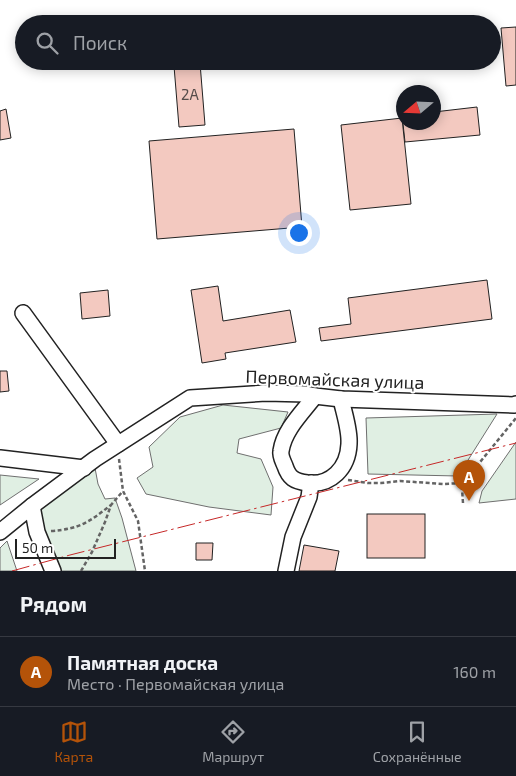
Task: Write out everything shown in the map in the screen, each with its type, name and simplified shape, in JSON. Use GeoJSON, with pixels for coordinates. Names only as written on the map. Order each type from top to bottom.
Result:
{"type":"FeatureCollection","features":[{"type":"Feature","properties":{"kind":"street"},"geometry":{"type":"LineString","coordinates":[[23,313],[118,444]]}},
{"type":"Feature","properties":{"kind":"street","name":"Первомайская улица"},"geometry":{"type":"LineString","coordinates":[[0,532],[32,506],[118,444],[190,398],[306,394],[341,399],[516,404]]}},
{"type":"Feature","properties":{"kind":"street"},"geometry":{"type":"LineString","coordinates":[[315,396],[294,422],[285,437],[280,453],[288,475],[297,482],[325,482],[332,478],[345,464],[349,444],[347,424],[341,399]]}},
{"type":"Feature","properties":{"kind":"street"},"geometry":{"type":"LineString","coordinates":[[0,458],[84,468]]}},
{"type":"Feature","properties":{"kind":"street"},"geometry":{"type":"LineString","coordinates":[[286,571],[293,537],[309,497],[311,483]]}},
{"type":"Feature","properties":{"kind":"street"},"geometry":{"type":"LineString","coordinates":[[32,506],[38,532],[53,571]]}},
{"type":"Feature","properties":{"kind":"path"},"geometry":{"type":"LineString","coordinates":[[463,502],[463,483],[516,418]]}},
{"type":"Feature","properties":{"kind":"path"},"geometry":{"type":"LineString","coordinates":[[118,444],[123,491],[138,521],[145,571]]}},
{"type":"Feature","properties":{"kind":"path"},"geometry":{"type":"LineString","coordinates":[[332,478],[368,483],[400,481],[444,484],[463,483]]}},
{"type":"Feature","properties":{"kind":"path"},"geometry":{"type":"LineString","coordinates":[[38,532],[78,527],[111,505],[123,491]]}},
{"type":"Feature","properties":{"kind":"path"},"geometry":{"type":"LineString","coordinates":[[81,571],[92,552],[111,505]]}},
{"type":"Feature","properties":{"kind":"green space"},"geometry":{"type":"Polygon","coordinates":[[[223,405],[288,412],[281,428],[239,439],[237,453],[261,459],[273,487],[271,515],[209,507],[146,494],[137,478],[153,467],[149,447],[180,417],[223,405]]]}},
{"type":"Feature","properties":{"kind":"green space"},"geometry":{"type":"Polygon","coordinates":[[[497,414],[458,476],[368,474],[366,418],[497,414]]]}},
{"type":"Feature","properties":{"kind":"green space"},"geometry":{"type":"Polygon","coordinates":[[[516,442],[516,499],[479,503],[482,491],[516,442]]]}},
{"type":"Feature","properties":{"kind":"green space"},"geometry":{"type":"Polygon","coordinates":[[[95,468],[98,484],[105,499],[115,498],[136,571],[52,571],[31,513],[95,468]]]}},
{"type":"Feature","properties":{"kind":"green space"},"geometry":{"type":"Polygon","coordinates":[[[0,475],[39,479],[0,505],[0,475]]]}},
{"type":"Feature","properties":{"kind":"green space"},"geometry":{"type":"Polygon","coordinates":[[[7,541],[17,571],[0,571],[0,548],[7,541]]]}},
{"type":"Feature","properties":{"kind":"building"},"geometry":{"type":"Polygon","coordinates":[[[516,27],[516,85],[506,86],[501,28],[516,27]]]}},
{"type":"Feature","properties":{"kind":"building"},"geometry":{"type":"Polygon","coordinates":[[[174,70],[201,70],[205,125],[179,127],[174,70]]]}},
{"type":"Feature","properties":{"kind":"building"},"geometry":{"type":"Polygon","coordinates":[[[477,107],[480,135],[405,142],[404,130],[441,130],[441,111],[477,107]]]}},
{"type":"Feature","properties":{"kind":"building"},"geometry":{"type":"Polygon","coordinates":[[[6,109],[11,138],[0,140],[0,111],[6,109]]]}},
{"type":"Feature","properties":{"kind":"building"},"geometry":{"type":"Polygon","coordinates":[[[396,119],[396,130],[403,130],[411,204],[350,210],[341,125],[396,119]]]}},
{"type":"Feature","properties":{"kind":"building"},"geometry":{"type":"Polygon","coordinates":[[[294,129],[302,227],[157,239],[149,141],[294,129]]]}},
{"type":"Feature","properties":{"kind":"building"},"geometry":{"type":"Polygon","coordinates":[[[487,280],[492,319],[321,341],[319,328],[351,324],[348,298],[487,280]]]}},
{"type":"Feature","properties":{"kind":"building"},"geometry":{"type":"Polygon","coordinates":[[[218,286],[223,321],[290,310],[296,342],[225,353],[226,359],[202,363],[191,290],[218,286]]]}},
{"type":"Feature","properties":{"kind":"building"},"geometry":{"type":"Polygon","coordinates":[[[108,290],[110,316],[82,319],[80,293],[108,290]]]}},
{"type":"Feature","properties":{"kind":"building"},"geometry":{"type":"Polygon","coordinates":[[[0,371],[7,371],[9,391],[0,392],[0,371]]]}},
{"type":"Feature","properties":{"kind":"building"},"geometry":{"type":"Polygon","coordinates":[[[367,514],[425,514],[425,558],[367,558],[367,514]]]}},
{"type":"Feature","properties":{"kind":"building"},"geometry":{"type":"Polygon","coordinates":[[[196,543],[213,543],[212,560],[196,560],[196,543]]]}},
{"type":"Feature","properties":{"kind":"building"},"geometry":{"type":"Polygon","coordinates":[[[304,545],[339,551],[335,571],[299,571],[304,545]]]}},
{"type":"Feature","properties":{"kind":"power"},"geometry":{"type":"LineString","coordinates":[[12,571],[516,443]]}},
{"type":"Feature","properties":{"kind":"place","name":"Памятная доска"},"geometry":{"type":"Point","coordinates":[469,501]}}]}
